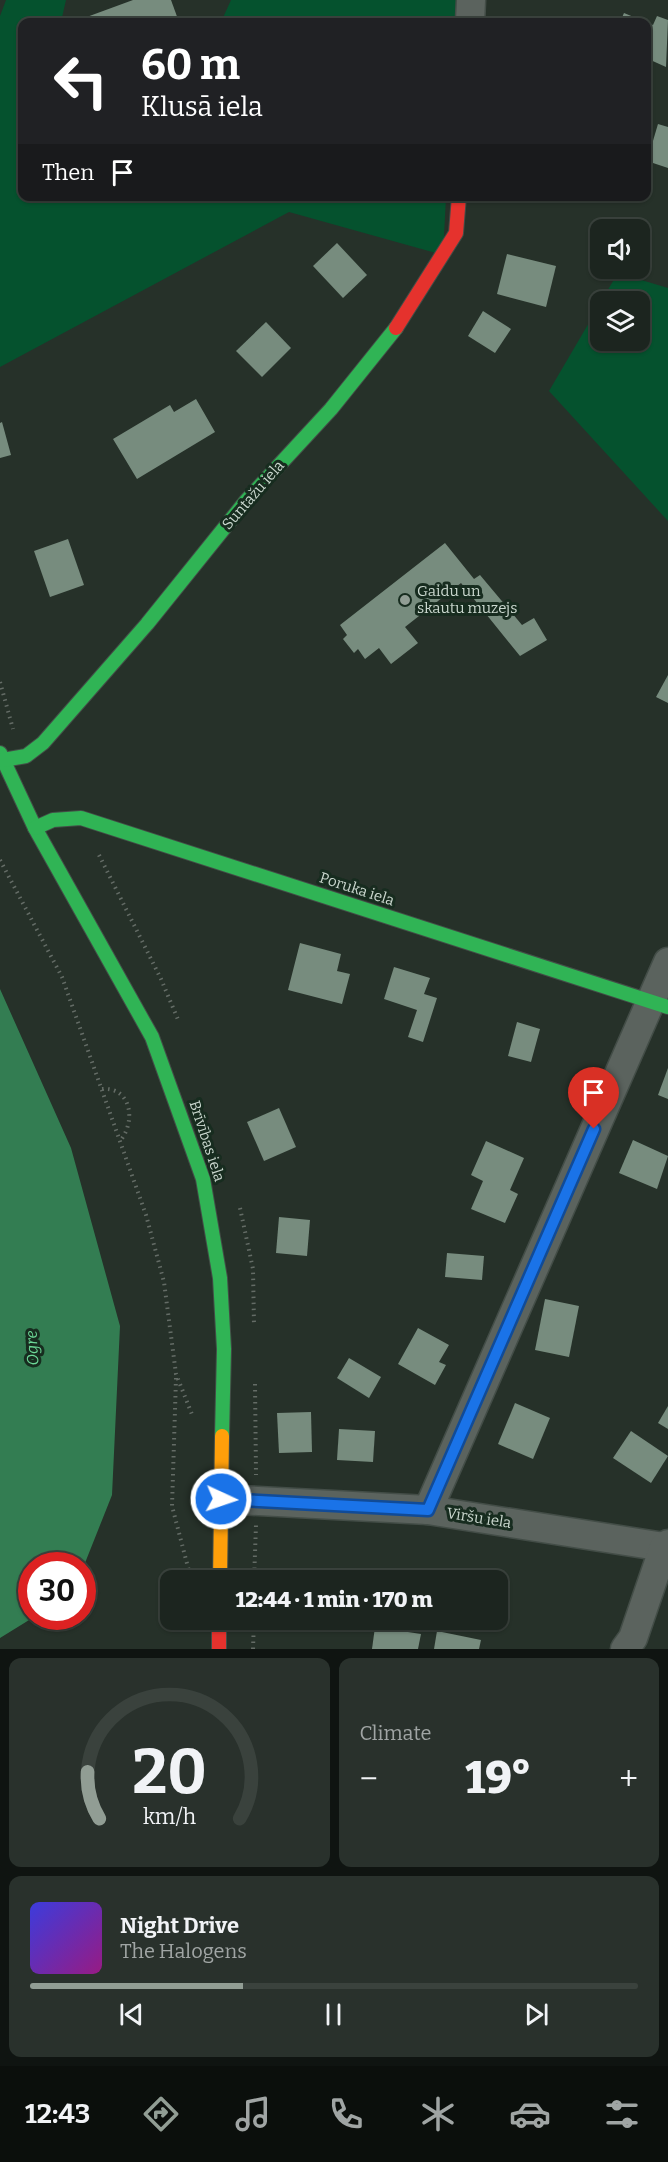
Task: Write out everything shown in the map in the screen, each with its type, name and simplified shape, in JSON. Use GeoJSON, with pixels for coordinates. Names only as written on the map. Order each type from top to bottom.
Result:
{"type":"FeatureCollection","features":[{"type":"Feature","properties":{"kind":"street"},"geometry":{"type":"LineString","coordinates":[[470,18],[471,0]]}},
{"type":"Feature","properties":{"kind":"street","name":"Suntažu iela"},"geometry":{"type":"LineString","coordinates":[[26,756],[43,743],[147,624],[246,501],[331,409],[392,336],[456,233],[459,201]]}},
{"type":"Feature","properties":{"kind":"street"},"geometry":{"type":"LineString","coordinates":[[2,757],[26,756]]}},
{"type":"Feature","properties":{"kind":"street","name":"Brīvības iela"},"geometry":{"type":"LineString","coordinates":[[2,757],[35,828],[152,1037],[203,1179],[220,1278],[223,1337],[220,1570]]}},
{"type":"Feature","properties":{"kind":"street","name":"Poruka iela"},"geometry":{"type":"LineString","coordinates":[[35,828],[53,820],[81,818],[659,1004]]}},
{"type":"Feature","properties":{"kind":"street"},"geometry":{"type":"LineString","coordinates":[[428,1510],[659,1004],[668,962]]}},
{"type":"Feature","properties":{"kind":"street","name":"Viršu iela"},"geometry":{"type":"LineString","coordinates":[[221,1499],[428,1510],[666,1546]]}},
{"type":"Feature","properties":{"kind":"street"},"geometry":{"type":"LineString","coordinates":[[626,1649],[633,1638],[666,1546]]}},
{"type":"Feature","properties":{"kind":"street"},"geometry":{"type":"LineString","coordinates":[[219,1630],[219,1649]]}},
{"type":"Feature","properties":{"kind":"path"},"geometry":{"type":"LineString","coordinates":[[0,682],[12,727],[26,756]]}},
{"type":"Feature","properties":{"kind":"path"},"geometry":{"type":"LineString","coordinates":[[0,860],[62,977],[146,1215],[164,1282],[176,1374],[172,1506],[188,1570]]}},
{"type":"Feature","properties":{"kind":"path"},"geometry":{"type":"LineString","coordinates":[[102,1089],[113,1088],[129,1107],[131,1120],[128,1132],[120,1141]]}},
{"type":"Feature","properties":{"kind":"path"},"geometry":{"type":"LineString","coordinates":[[176,1374],[195,1423]]}},
{"type":"Feature","properties":{"kind":"path"},"geometry":{"type":"LineString","coordinates":[[253,1649],[254,1630]]}},
{"type":"Feature","properties":{"kind":"shaded area"},"geometry":{"type":"Polygon","coordinates":[[[6,0],[66,0],[62,18],[18,18],[18,201],[446,201],[443,255],[289,212],[0,367],[0,16],[6,0]]]}},
{"type":"Feature","properties":{"kind":"shaded area"},"geometry":{"type":"Polygon","coordinates":[[[231,0],[456,0],[455,18],[223,18],[231,0]]]}},
{"type":"Feature","properties":{"kind":"shaded area"},"geometry":{"type":"Polygon","coordinates":[[[614,279],[638,279],[668,288],[668,521],[549,391],[590,321],[590,351],[650,351],[650,291],[607,291],[614,279]]]}},
{"type":"Feature","properties":{"kind":"water","name":"Ogre"},"geometry":{"type":"Polygon","coordinates":[[[0,989],[71,1148],[120,1326],[112,1495],[89,1552],[18,1552],[18,1627],[0,1638],[0,989]]]}},
{"type":"Feature","properties":{"kind":"building"},"geometry":{"type":"Polygon","coordinates":[[[133,0],[171,0],[178,18],[84,18],[133,0]]]}},
{"type":"Feature","properties":{"kind":"building"},"geometry":{"type":"Polygon","coordinates":[[[624,13],[636,18],[622,18],[624,13]]]}},
{"type":"Feature","properties":{"kind":"building"},"geometry":{"type":"Polygon","coordinates":[[[657,16],[668,20],[666,67],[651,60],[651,24],[653,25],[657,16]]]}},
{"type":"Feature","properties":{"kind":"building"},"geometry":{"type":"Polygon","coordinates":[[[658,124],[668,127],[668,168],[651,162],[651,148],[658,124]]]}},
{"type":"Feature","properties":{"kind":"building"},"geometry":{"type":"Polygon","coordinates":[[[337,243],[367,275],[343,298],[313,266],[337,243]]]}},
{"type":"Feature","properties":{"kind":"building"},"geometry":{"type":"Polygon","coordinates":[[[507,254],[556,266],[546,307],[497,294],[507,254]]]}},
{"type":"Feature","properties":{"kind":"building"},"geometry":{"type":"Polygon","coordinates":[[[483,311],[511,329],[495,353],[468,336],[483,311]]]}},
{"type":"Feature","properties":{"kind":"building"},"geometry":{"type":"Polygon","coordinates":[[[266,322],[291,348],[262,377],[236,351],[266,322]]]}},
{"type":"Feature","properties":{"kind":"building"},"geometry":{"type":"Polygon","coordinates":[[[196,399],[215,432],[137,479],[113,439],[170,405],[174,412],[196,399]]]}},
{"type":"Feature","properties":{"kind":"building"},"geometry":{"type":"Polygon","coordinates":[[[2,422],[11,455],[0,458],[0,423],[2,422]]]}},
{"type":"Feature","properties":{"kind":"building"},"geometry":{"type":"Polygon","coordinates":[[[68,539],[84,585],[50,597],[34,551],[68,539]]]}},
{"type":"Feature","properties":{"kind":"building","name":"Gaidu un skautu muzejs"},"geometry":{"type":"Polygon","coordinates":[[[445,543],[474,579],[480,575],[522,625],[534,618],[547,640],[520,656],[461,583],[405,627],[418,643],[391,664],[379,648],[365,659],[358,649],[354,653],[343,639],[347,635],[340,625],[445,543]]]}},
{"type":"Feature","properties":{"kind":"building"},"geometry":{"type":"Polygon","coordinates":[[[668,675],[668,703],[656,697],[668,675]]]}},
{"type":"Feature","properties":{"kind":"building"},"geometry":{"type":"Polygon","coordinates":[[[300,943],[341,954],[337,971],[350,974],[342,1004],[288,990],[300,943]]]}},
{"type":"Feature","properties":{"kind":"building"},"geometry":{"type":"Polygon","coordinates":[[[394,967],[430,978],[424,994],[437,998],[423,1042],[408,1037],[417,1010],[384,999],[394,967]]]}},
{"type":"Feature","properties":{"kind":"building"},"geometry":{"type":"Polygon","coordinates":[[[517,1022],[540,1029],[531,1062],[508,1056],[517,1022]]]}},
{"type":"Feature","properties":{"kind":"building"},"geometry":{"type":"Polygon","coordinates":[[[668,1068],[668,1099],[658,1095],[668,1068]]]}},
{"type":"Feature","properties":{"kind":"building"},"geometry":{"type":"Polygon","coordinates":[[[279,1108],[296,1147],[264,1161],[247,1122],[279,1108]]]}},
{"type":"Feature","properties":{"kind":"building"},"geometry":{"type":"Polygon","coordinates":[[[633,1140],[668,1156],[657,1189],[619,1173],[633,1140]]]}},
{"type":"Feature","properties":{"kind":"building"},"geometry":{"type":"Polygon","coordinates":[[[486,1141],[524,1158],[510,1190],[518,1194],[505,1223],[471,1209],[483,1181],[471,1175],[486,1141]]]}},
{"type":"Feature","properties":{"kind":"building"},"geometry":{"type":"Polygon","coordinates":[[[279,1217],[310,1220],[307,1256],[276,1253],[279,1217]]]}},
{"type":"Feature","properties":{"kind":"building"},"geometry":{"type":"Polygon","coordinates":[[[447,1253],[484,1256],[482,1280],[445,1277],[447,1253]]]}},
{"type":"Feature","properties":{"kind":"building"},"geometry":{"type":"Polygon","coordinates":[[[545,1299],[579,1306],[569,1357],[535,1350],[545,1299]]]}},
{"type":"Feature","properties":{"kind":"building"},"geometry":{"type":"Polygon","coordinates":[[[418,1328],[449,1345],[439,1362],[446,1365],[435,1385],[398,1364],[418,1328]]]}},
{"type":"Feature","properties":{"kind":"building"},"geometry":{"type":"Polygon","coordinates":[[[349,1358],[381,1377],[369,1398],[337,1378],[349,1358]]]}},
{"type":"Feature","properties":{"kind":"building"},"geometry":{"type":"Polygon","coordinates":[[[515,1403],[550,1418],[533,1459],[498,1444],[515,1403]]]}},
{"type":"Feature","properties":{"kind":"building"},"geometry":{"type":"Polygon","coordinates":[[[668,1406],[668,1429],[658,1423],[668,1406]]]}},
{"type":"Feature","properties":{"kind":"building"},"geometry":{"type":"Polygon","coordinates":[[[311,1412],[312,1452],[279,1453],[277,1413],[311,1412]]]}},
{"type":"Feature","properties":{"kind":"building"},"geometry":{"type":"Polygon","coordinates":[[[339,1429],[375,1431],[373,1462],[337,1460],[339,1429]]]}},
{"type":"Feature","properties":{"kind":"building"},"geometry":{"type":"Polygon","coordinates":[[[631,1431],[668,1456],[651,1483],[613,1458],[631,1431]]]}},
{"type":"Feature","properties":{"kind":"building"},"geometry":{"type":"Polygon","coordinates":[[[375,1630],[421,1634],[418,1649],[372,1649],[375,1630]]]}},
{"type":"Feature","properties":{"kind":"building"},"geometry":{"type":"Polygon","coordinates":[[[437,1631],[481,1640],[479,1649],[434,1649],[437,1631]]]}},
{"type":"Feature","properties":{"kind":"traffic: fast"},"geometry":{"type":"LineString","coordinates":[[3,760],[26,756],[43,743],[147,624],[246,501],[331,409],[396,328]]}},
{"type":"Feature","properties":{"kind":"traffic: fast"},"geometry":{"type":"LineString","coordinates":[[0,753],[35,828],[152,1037],[203,1179],[220,1278],[224,1349],[222,1436]]}},
{"type":"Feature","properties":{"kind":"traffic: fast"},"geometry":{"type":"LineString","coordinates":[[35,828],[53,820],[81,818],[668,1007]]}},
{"type":"Feature","properties":{"kind":"traffic: slow"},"geometry":{"type":"LineString","coordinates":[[220,1570],[222,1436]]}},
{"type":"Feature","properties":{"kind":"traffic: jam"},"geometry":{"type":"LineString","coordinates":[[396,328],[456,233],[459,201]]}},
{"type":"Feature","properties":{"kind":"traffic: jam"},"geometry":{"type":"LineString","coordinates":[[219,1630],[219,1649]]}},
{"type":"Feature","properties":{"kind":"place","name":"Gaidu un skautu muzejs"},"geometry":{"type":"Point","coordinates":[405,600]}},
{"type":"Feature","properties":{"kind":"route"},"geometry":{"type":"LineString","coordinates":[[221,1499],[428,1510],[594,1129]]}}]}
